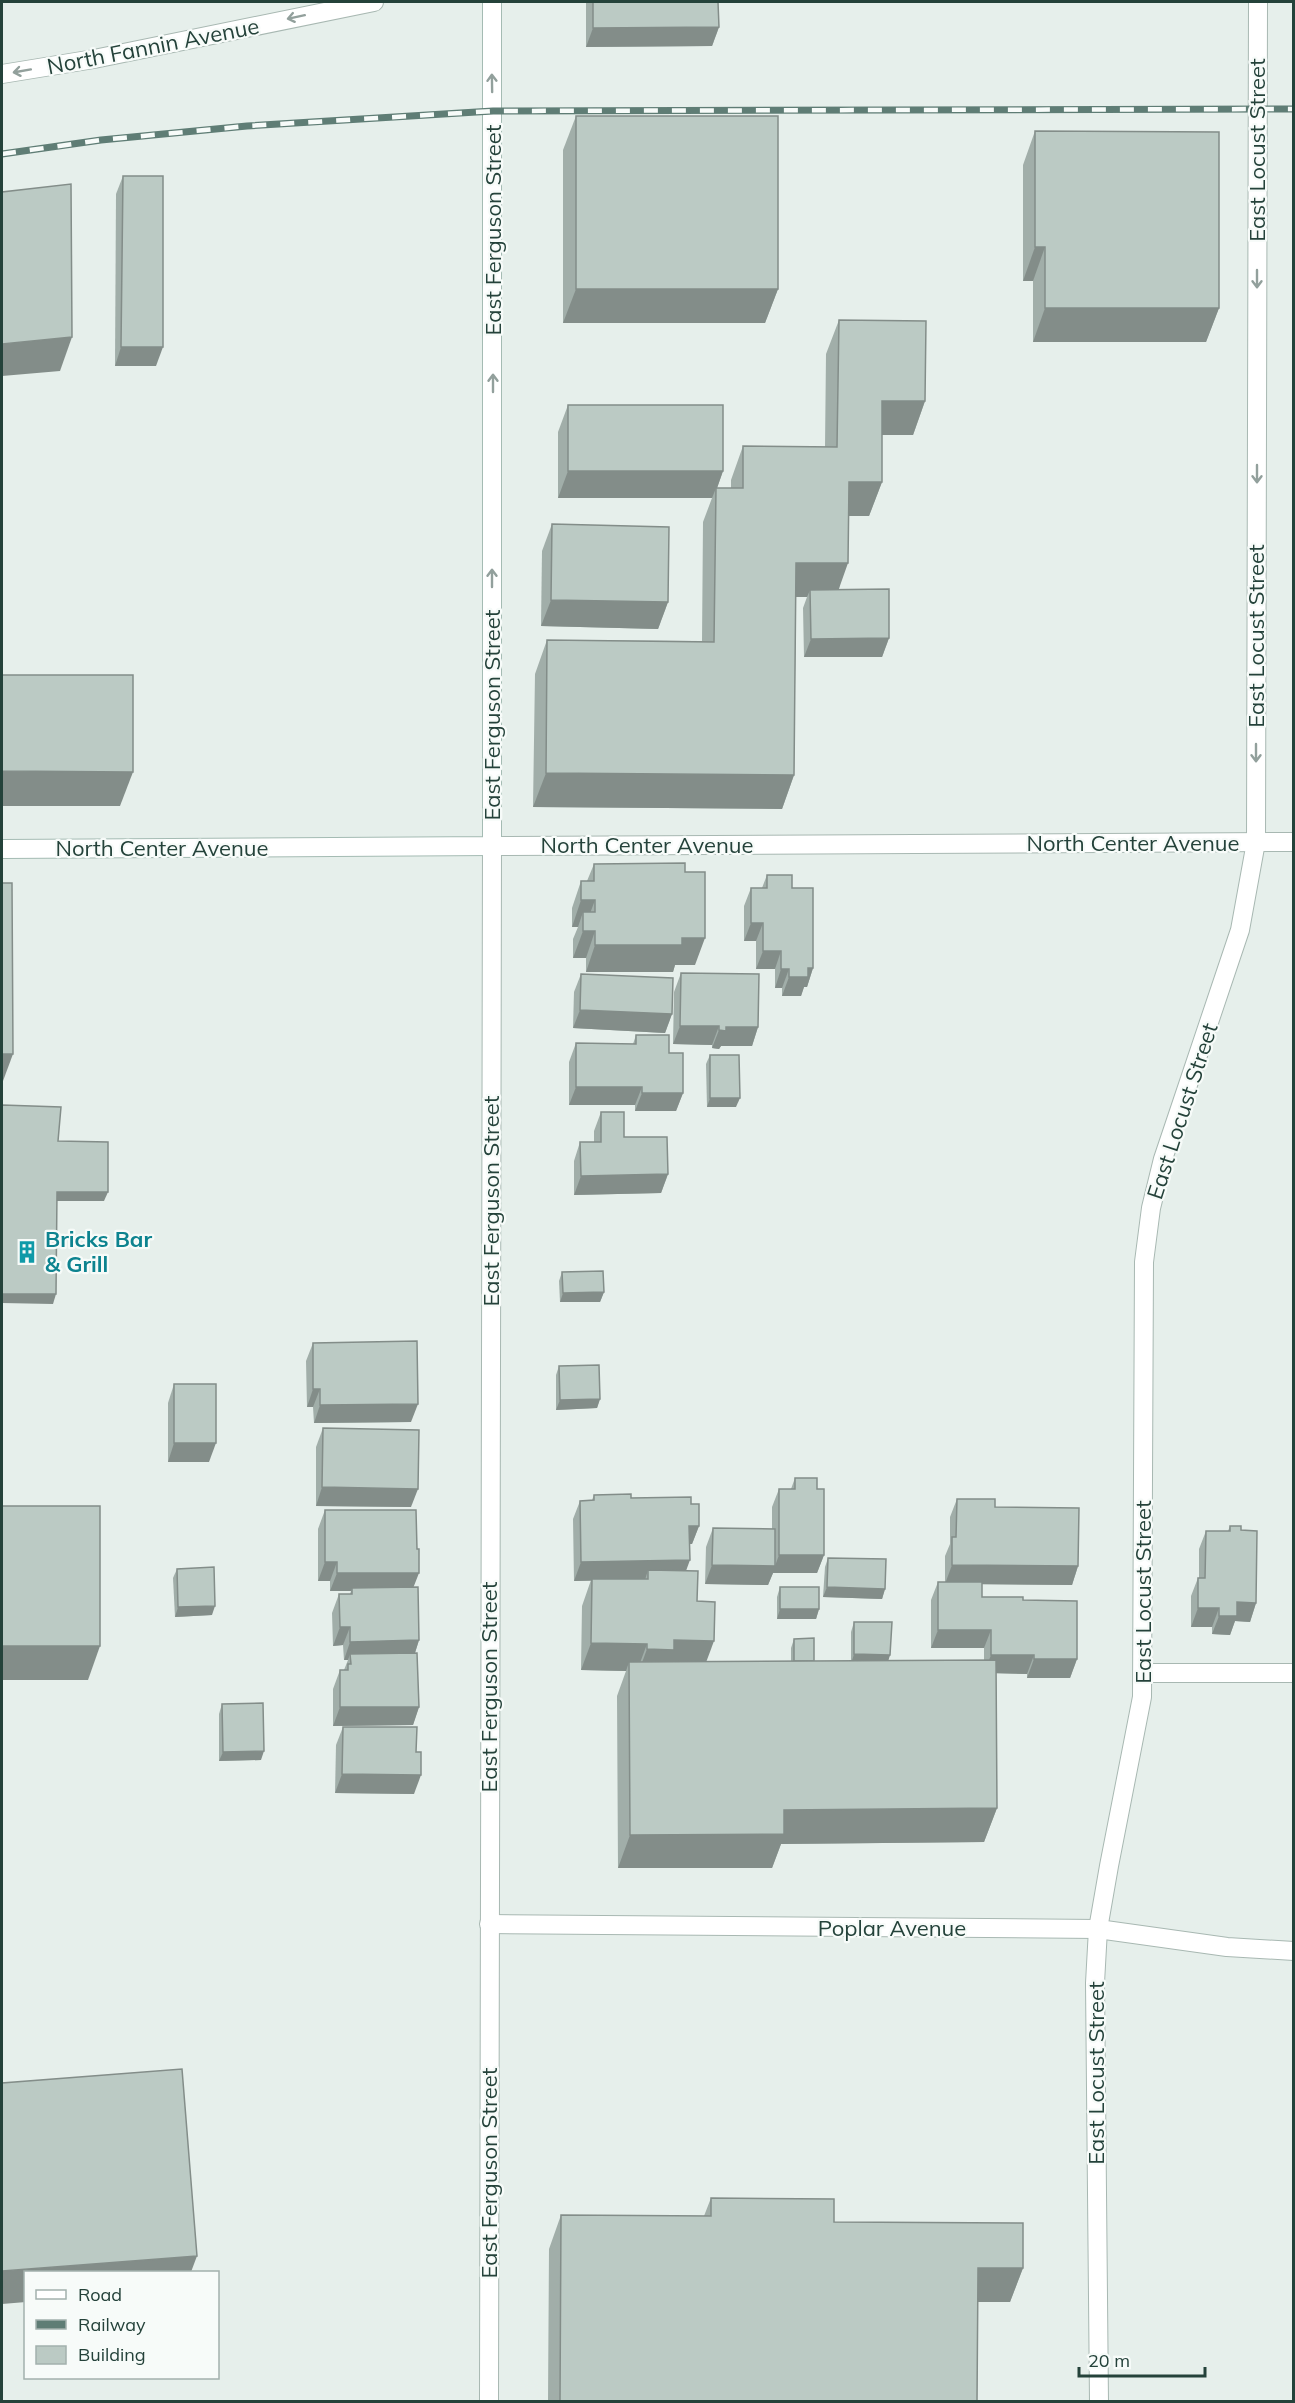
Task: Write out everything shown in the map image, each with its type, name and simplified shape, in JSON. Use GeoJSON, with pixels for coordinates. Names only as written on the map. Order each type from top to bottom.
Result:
{"type":"FeatureCollection","features":[{"type":"Feature","properties":{"kind":"street","name":"North Fannin Avenue"},"geometry":{"type":"LineString","coordinates":[[2,74],[94,59],[374,2]]}},
{"type":"Feature","properties":{"kind":"street","name":"East Ferguson Street"},"geometry":{"type":"LineString","coordinates":[[489,2402],[492,2]]}},
{"type":"Feature","properties":{"kind":"street","name":"East Locust Street"},"geometry":{"type":"LineString","coordinates":[[1099,2402],[1094,2037],[1098,1929],[1140,1716],[1143,1673],[1144,1262],[1150,1219],[1163,1159],[1240,930],[1256,843],[1257,2]]}},
{"type":"Feature","properties":{"kind":"street","name":"North Center Avenue"},"geometry":{"type":"LineString","coordinates":[[2,849],[1293,842]]}},
{"type":"Feature","properties":{"kind":"street"},"geometry":{"type":"LineString","coordinates":[[1143,1673],[1293,1673]]}},
{"type":"Feature","properties":{"kind":"street","name":"Poplar Avenue"},"geometry":{"type":"LineString","coordinates":[[489,1924],[1098,1929],[1227,1947],[1293,1951]]}},
{"type":"Feature","properties":{"kind":"building"},"geometry":{"type":"Polygon","coordinates":[[[593,2],[718,2],[719,27],[593,28],[593,2]]]}},
{"type":"Feature","properties":{"kind":"building"},"geometry":{"type":"Polygon","coordinates":[[[576,116],[778,116],[778,289],[576,289],[576,116]]]}},
{"type":"Feature","properties":{"kind":"building"},"geometry":{"type":"Polygon","coordinates":[[[1035,131],[1219,132],[1219,308],[1045,308],[1045,247],[1035,247],[1035,131]]]}},
{"type":"Feature","properties":{"kind":"building"},"geometry":{"type":"Polygon","coordinates":[[[123,176],[163,176],[163,347],[121,347],[123,176]]]}},
{"type":"Feature","properties":{"kind":"building"},"geometry":{"type":"Polygon","coordinates":[[[71,184],[72,337],[2,344],[2,192],[71,184]]]}},
{"type":"Feature","properties":{"kind":"building"},"geometry":{"type":"Polygon","coordinates":[[[839,320],[926,321],[925,401],[882,401],[882,482],[849,482],[848,563],[796,563],[794,775],[546,773],[547,640],[714,642],[716,488],[743,488],[743,446],[837,447],[839,320]]]}},
{"type":"Feature","properties":{"kind":"building"},"geometry":{"type":"Polygon","coordinates":[[[568,405],[723,405],[723,471],[568,471],[568,405]]]}},
{"type":"Feature","properties":{"kind":"building"},"geometry":{"type":"Polygon","coordinates":[[[552,524],[669,527],[668,602],[551,600],[552,524]]]}},
{"type":"Feature","properties":{"kind":"building"},"geometry":{"type":"Polygon","coordinates":[[[889,589],[889,638],[811,639],[810,590],[889,589]]]}},
{"type":"Feature","properties":{"kind":"building"},"geometry":{"type":"Polygon","coordinates":[[[2,675],[133,675],[133,772],[2,771],[2,675]]]}},
{"type":"Feature","properties":{"kind":"building"},"geometry":{"type":"Polygon","coordinates":[[[685,863],[685,872],[705,872],[705,938],[682,938],[682,945],[595,945],[595,931],[583,931],[583,912],[595,912],[595,900],[581,900],[581,881],[594,881],[594,864],[685,863]]]}},
{"type":"Feature","properties":{"kind":"building"},"geometry":{"type":"Polygon","coordinates":[[[767,875],[792,875],[792,888],[813,888],[813,968],[808,968],[808,977],[789,977],[789,969],[781,969],[781,951],[763,951],[763,923],[751,923],[751,888],[767,888],[767,875]]]}},
{"type":"Feature","properties":{"kind":"building"},"geometry":{"type":"Polygon","coordinates":[[[2,883],[12,883],[13,1054],[2,1054],[2,883]]]}},
{"type":"Feature","properties":{"kind":"building"},"geometry":{"type":"Polygon","coordinates":[[[681,973],[759,974],[758,1027],[726,1027],[726,1031],[719,1030],[719,1026],[680,1026],[681,973]]]}},
{"type":"Feature","properties":{"kind":"building"},"geometry":{"type":"Polygon","coordinates":[[[581,974],[673,978],[672,1014],[580,1010],[581,974]]]}},
{"type":"Feature","properties":{"kind":"building"},"geometry":{"type":"Polygon","coordinates":[[[636,1035],[669,1035],[669,1053],[683,1053],[683,1093],[642,1093],[642,1087],[576,1087],[576,1043],[636,1044],[636,1035]]]}},
{"type":"Feature","properties":{"kind":"building"},"geometry":{"type":"Polygon","coordinates":[[[710,1055],[739,1055],[740,1098],[710,1098],[710,1055]]]}},
{"type":"Feature","properties":{"kind":"building","name":"Bricks Bar & Grill"},"geometry":{"type":"Polygon","coordinates":[[[2,1105],[61,1107],[58,1141],[108,1142],[108,1192],[57,1192],[56,1294],[2,1294],[2,1105]]]}},
{"type":"Feature","properties":{"kind":"building"},"geometry":{"type":"Polygon","coordinates":[[[601,1112],[624,1112],[624,1137],[667,1137],[668,1174],[581,1176],[580,1142],[601,1142],[601,1112]]]}},
{"type":"Feature","properties":{"kind":"building"},"geometry":{"type":"Polygon","coordinates":[[[603,1271],[604,1292],[563,1293],[562,1272],[603,1271]]]}},
{"type":"Feature","properties":{"kind":"building"},"geometry":{"type":"Polygon","coordinates":[[[417,1341],[418,1404],[320,1405],[320,1389],[313,1389],[313,1343],[417,1341]]]}},
{"type":"Feature","properties":{"kind":"building"},"geometry":{"type":"Polygon","coordinates":[[[599,1365],[600,1399],[560,1400],[559,1366],[599,1365]]]}},
{"type":"Feature","properties":{"kind":"building"},"geometry":{"type":"Polygon","coordinates":[[[174,1384],[216,1384],[216,1443],[174,1443],[174,1384]]]}},
{"type":"Feature","properties":{"kind":"building"},"geometry":{"type":"Polygon","coordinates":[[[323,1428],[419,1430],[418,1489],[322,1487],[323,1428]]]}},
{"type":"Feature","properties":{"kind":"building"},"geometry":{"type":"Polygon","coordinates":[[[795,1478],[817,1478],[817,1489],[824,1489],[824,1555],[779,1555],[779,1489],[795,1489],[795,1478]]]}},
{"type":"Feature","properties":{"kind":"building"},"geometry":{"type":"Polygon","coordinates":[[[631,1494],[631,1498],[691,1497],[691,1504],[699,1504],[699,1526],[689,1526],[690,1560],[581,1562],[580,1501],[594,1500],[594,1495],[631,1494]]]}},
{"type":"Feature","properties":{"kind":"building"},"geometry":{"type":"Polygon","coordinates":[[[957,1499],[995,1499],[995,1507],[1079,1508],[1078,1566],[952,1565],[952,1537],[956,1537],[957,1499]]]}},
{"type":"Feature","properties":{"kind":"building"},"geometry":{"type":"Polygon","coordinates":[[[2,1506],[100,1506],[100,1646],[2,1646],[2,1506]]]}},
{"type":"Feature","properties":{"kind":"building"},"geometry":{"type":"Polygon","coordinates":[[[325,1510],[416,1510],[419,1573],[337,1573],[337,1562],[325,1562],[325,1510]]]}},
{"type":"Feature","properties":{"kind":"building"},"geometry":{"type":"Polygon","coordinates":[[[1230,1526],[1241,1526],[1241,1530],[1257,1531],[1256,1603],[1237,1602],[1237,1616],[1219,1616],[1219,1608],[1198,1608],[1198,1578],[1205,1578],[1206,1531],[1230,1531],[1230,1526]]]}},
{"type":"Feature","properties":{"kind":"building"},"geometry":{"type":"Polygon","coordinates":[[[713,1528],[775,1529],[775,1566],[712,1565],[713,1528]]]}},
{"type":"Feature","properties":{"kind":"building"},"geometry":{"type":"Polygon","coordinates":[[[828,1558],[886,1559],[885,1589],[827,1587],[828,1558]]]}},
{"type":"Feature","properties":{"kind":"building"},"geometry":{"type":"Polygon","coordinates":[[[214,1567],[215,1606],[178,1607],[177,1569],[214,1567]]]}},
{"type":"Feature","properties":{"kind":"building"},"geometry":{"type":"Polygon","coordinates":[[[648,1570],[698,1571],[697,1601],[715,1602],[714,1641],[674,1640],[674,1650],[647,1649],[647,1644],[591,1643],[592,1579],[648,1579],[648,1570]]]}},
{"type":"Feature","properties":{"kind":"building"},"geometry":{"type":"Polygon","coordinates":[[[938,1582],[982,1582],[982,1597],[1077,1601],[1077,1659],[1034,1659],[1034,1655],[991,1655],[991,1630],[938,1630],[938,1582]]]}},
{"type":"Feature","properties":{"kind":"building"},"geometry":{"type":"Polygon","coordinates":[[[418,1587],[419,1640],[350,1642],[350,1627],[340,1627],[339,1594],[352,1594],[352,1588],[418,1587]]]}},
{"type":"Feature","properties":{"kind":"building"},"geometry":{"type":"Polygon","coordinates":[[[780,1587],[819,1587],[819,1609],[780,1609],[780,1587]]]}},
{"type":"Feature","properties":{"kind":"building"},"geometry":{"type":"Polygon","coordinates":[[[854,1622],[892,1622],[890,1655],[854,1654],[854,1622]]]}},
{"type":"Feature","properties":{"kind":"building"},"geometry":{"type":"Polygon","coordinates":[[[814,1638],[814,1661],[794,1661],[794,1639],[814,1638]]]}},
{"type":"Feature","properties":{"kind":"building"},"geometry":{"type":"Polygon","coordinates":[[[417,1653],[419,1707],[340,1707],[340,1670],[348,1670],[348,1664],[351,1664],[350,1654],[417,1653]]]}},
{"type":"Feature","properties":{"kind":"building"},"geometry":{"type":"Polygon","coordinates":[[[996,1660],[997,1808],[784,1810],[784,1834],[630,1835],[629,1662],[996,1660]]]}},
{"type":"Feature","properties":{"kind":"building"},"geometry":{"type":"Polygon","coordinates":[[[263,1703],[264,1751],[223,1752],[222,1704],[263,1703]]]}},
{"type":"Feature","properties":{"kind":"building"},"geometry":{"type":"Polygon","coordinates":[[[343,1727],[417,1727],[416,1752],[421,1752],[421,1775],[342,1774],[343,1727]]]}},
{"type":"Feature","properties":{"kind":"building"},"geometry":{"type":"Polygon","coordinates":[[[182,2069],[197,2256],[2,2271],[2,2083],[182,2069]]]}},
{"type":"Feature","properties":{"kind":"building"},"geometry":{"type":"Polygon","coordinates":[[[711,2198],[834,2199],[834,2222],[1023,2223],[1023,2268],[978,2268],[977,2402],[560,2402],[561,2215],[711,2216],[711,2198]]]}},
{"type":"Feature","properties":{"kind":"railway"},"geometry":{"type":"LineString","coordinates":[[2,154],[101,140],[247,126],[493,111],[1294,109]]}},
{"type":"Feature","properties":{"kind":"place","name":"Bricks Bar & Grill"},"geometry":{"type":"Point","coordinates":[27,1252]}}]}
